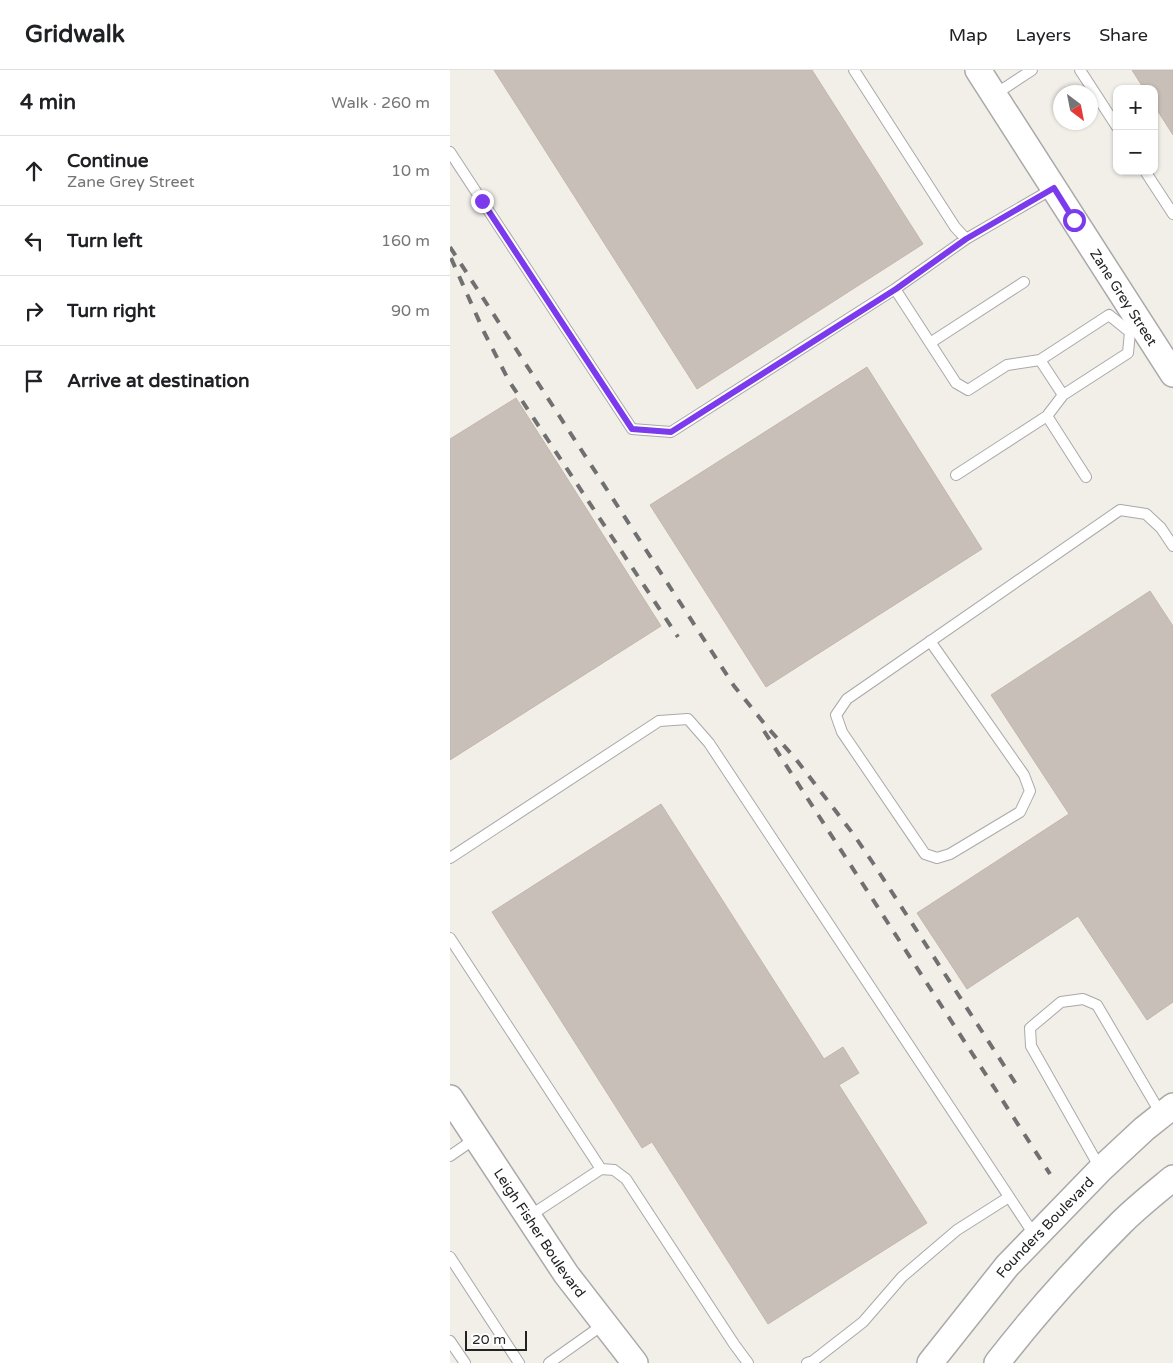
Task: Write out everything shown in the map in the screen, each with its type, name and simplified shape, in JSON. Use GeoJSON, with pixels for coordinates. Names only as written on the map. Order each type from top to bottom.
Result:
{"type":"FeatureCollection","features":[{"type":"Feature","properties":{"kind":"street","name":"Zane Grey Street"},"geometry":{"type":"LineString","coordinates":[[978,70],[1054,188],[1136,329],[1173,374]]}},
{"type":"Feature","properties":{"kind":"street","name":"Leigh Fisher Boulevard"},"geometry":{"type":"LineString","coordinates":[[450,1098],[566,1274],[635,1363]]}},
{"type":"Feature","properties":{"kind":"street","name":"Founders Boulevard"},"geometry":{"type":"LineString","coordinates":[[930,1363],[1007,1266],[1101,1170],[1144,1129],[1167,1111]]}},
{"type":"Feature","properties":{"kind":"street"},"geometry":{"type":"LineString","coordinates":[[997,1363],[1064,1283],[1122,1221],[1173,1178]]}},
{"type":"Feature","properties":{"kind":"lane"},"geometry":{"type":"LineString","coordinates":[[854,70],[955,228],[966,239]]}},
{"type":"Feature","properties":{"kind":"lane"},"geometry":{"type":"LineString","coordinates":[[994,95],[1032,70]]}},
{"type":"Feature","properties":{"kind":"lane"},"geometry":{"type":"LineString","coordinates":[[1080,70],[1113,121]]}},
{"type":"Feature","properties":{"kind":"lane"},"geometry":{"type":"LineString","coordinates":[[450,152],[632,429],[671,432],[896,289],[966,239],[1054,188]]}},
{"type":"Feature","properties":{"kind":"lane"},"geometry":{"type":"LineString","coordinates":[[1148,175],[1173,214]]}},
{"type":"Feature","properties":{"kind":"lane"},"geometry":{"type":"LineString","coordinates":[[930,343],[1024,282]]}},
{"type":"Feature","properties":{"kind":"lane"},"geometry":{"type":"LineString","coordinates":[[896,289],[956,383],[968,390],[1007,365],[1040,360],[1109,315],[1136,329],[1128,353],[1063,396],[1047,416],[956,475]]}},
{"type":"Feature","properties":{"kind":"lane"},"geometry":{"type":"LineString","coordinates":[[1040,360],[1063,396]]}},
{"type":"Feature","properties":{"kind":"lane"},"geometry":{"type":"LineString","coordinates":[[1047,416],[1086,477]]}},
{"type":"Feature","properties":{"kind":"lane"},"geometry":{"type":"LineString","coordinates":[[930,641],[1024,775],[1030,791],[1020,812],[950,854],[938,858],[925,854],[842,732],[836,715],[847,699],[930,641],[1120,510],[1146,514],[1161,528],[1173,546]]}},
{"type":"Feature","properties":{"kind":"lane"},"geometry":{"type":"LineString","coordinates":[[450,858],[659,721],[688,720],[710,743],[1036,1237]]}},
{"type":"Feature","properties":{"kind":"lane"},"geometry":{"type":"LineString","coordinates":[[450,938],[601,1169]]}},
{"type":"Feature","properties":{"kind":"lane"},"geometry":{"type":"LineString","coordinates":[[1101,1170],[1031,1046],[1030,1028],[1061,1002],[1083,999],[1097,1005],[1167,1111]]}},
{"type":"Feature","properties":{"kind":"lane"},"geometry":{"type":"LineString","coordinates":[[450,1156],[476,1138]]}},
{"type":"Feature","properties":{"kind":"lane"},"geometry":{"type":"LineString","coordinates":[[528,1217],[601,1169],[614,1170],[626,1179],[748,1363]]}},
{"type":"Feature","properties":{"kind":"lane"},"geometry":{"type":"LineString","coordinates":[[807,1363],[813,1361],[863,1322],[902,1277],[957,1230],[1008,1196]]}},
{"type":"Feature","properties":{"kind":"lane"},"geometry":{"type":"LineString","coordinates":[[450,1257],[519,1363]]}},
{"type":"Feature","properties":{"kind":"lane"},"geometry":{"type":"LineString","coordinates":[[549,1363],[604,1324]]}},
{"type":"Feature","properties":{"kind":"lane"},"geometry":{"type":"LineString","coordinates":[[450,1341],[465,1363]]}},
{"type":"Feature","properties":{"kind":"building"},"geometry":{"type":"Polygon","coordinates":[[[494,70],[812,70],[923,244],[697,389],[494,70]]]}},
{"type":"Feature","properties":{"kind":"building"},"geometry":{"type":"Polygon","coordinates":[[[1132,70],[1173,70],[1173,135],[1158,111],[1158,85],[1141,85],[1132,70]]]}},
{"type":"Feature","properties":{"kind":"building"},"geometry":{"type":"Polygon","coordinates":[[[867,367],[982,549],[766,687],[650,505],[867,367]]]}},
{"type":"Feature","properties":{"kind":"building"},"geometry":{"type":"Polygon","coordinates":[[[516,398],[661,626],[450,760],[450,439],[516,398]]]}},
{"type":"Feature","properties":{"kind":"building"},"geometry":{"type":"Polygon","coordinates":[[[1150,591],[1173,626],[1173,1002],[1147,1020],[1078,916],[967,989],[917,913],[1069,814],[991,695],[1150,591]]]}},
{"type":"Feature","properties":{"kind":"building"},"geometry":{"type":"Polygon","coordinates":[[[661,804],[824,1059],[843,1047],[859,1073],[839,1085],[927,1223],[768,1324],[652,1142],[642,1148],[492,912],[661,804]]]}},
{"type":"Feature","properties":{"kind":"railway"},"geometry":{"type":"LineString","coordinates":[[450,247],[734,686],[795,758],[854,835],[1016,1084]]}},
{"type":"Feature","properties":{"kind":"railway"},"geometry":{"type":"LineString","coordinates":[[451,258],[484,332],[509,381],[678,637]]}},
{"type":"Feature","properties":{"kind":"railway"},"geometry":{"type":"LineString","coordinates":[[764,731],[1050,1174]]}},
{"type":"Feature","properties":{"kind":"route"},"geometry":{"type":"LineString","coordinates":[[482,201],[632,429],[671,432],[896,289],[966,239],[1054,188],[1074,220]]}}]}
